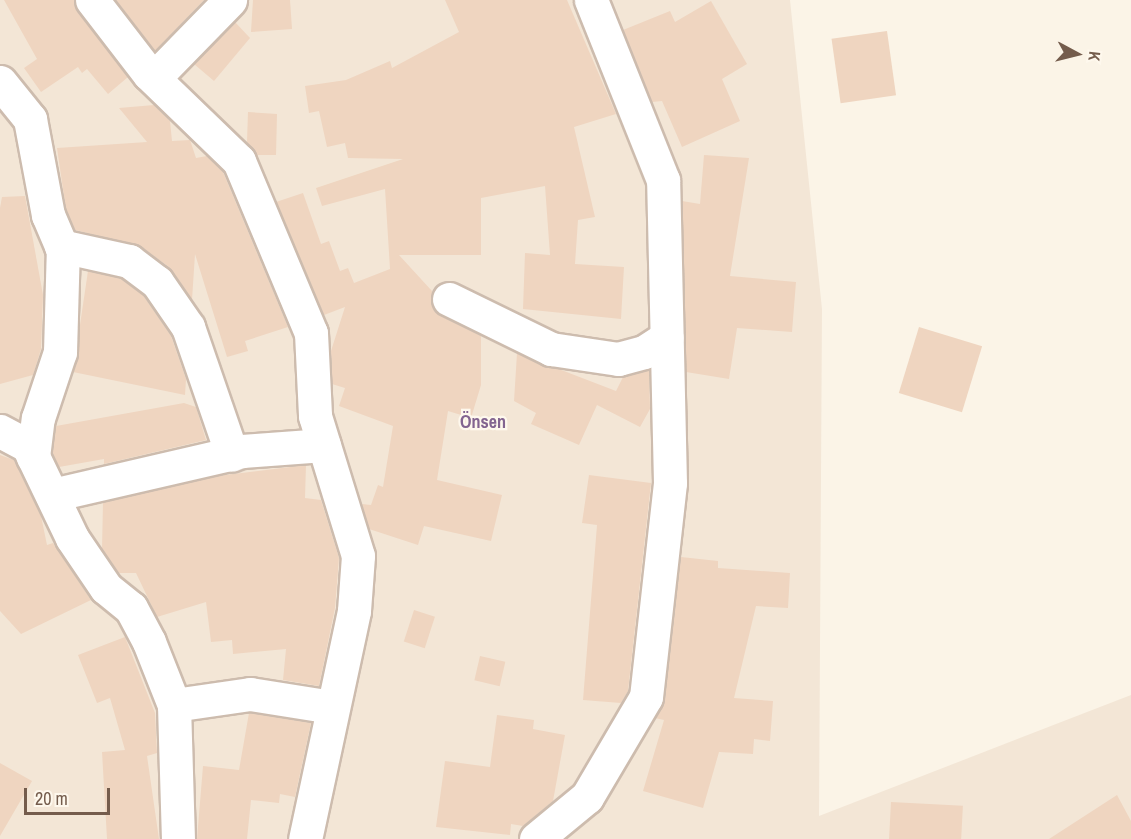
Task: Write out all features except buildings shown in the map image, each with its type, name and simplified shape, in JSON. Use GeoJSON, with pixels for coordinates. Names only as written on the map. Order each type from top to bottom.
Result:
{"type":"FeatureCollection","features":[{"type":"Feature","properties":{"kind":"street"},"geometry":{"type":"LineString","coordinates":[[92,0],[154,78],[239,161],[311,333],[315,416],[358,556],[354,611],[305,839]]}},
{"type":"Feature","properties":{"kind":"street"},"geometry":{"type":"LineString","coordinates":[[154,78],[230,0]]}},
{"type":"Feature","properties":{"kind":"street"},"geometry":{"type":"LineString","coordinates":[[536,839],[586,797],[646,697],[670,483],[663,180],[591,0]]}},
{"type":"Feature","properties":{"kind":"street"},"geometry":{"type":"LineString","coordinates":[[0,82],[30,119],[48,214],[63,247],[60,352],[38,418],[33,458]]}},
{"type":"Feature","properties":{"kind":"street"},"geometry":{"type":"LineString","coordinates":[[63,247],[129,261],[157,282],[188,327],[232,455]]}},
{"type":"Feature","properties":{"kind":"street"},"geometry":{"type":"LineString","coordinates":[[449,299],[551,350],[618,359],[644,352],[667,336]]}},
{"type":"Feature","properties":{"kind":"street"},"geometry":{"type":"LineString","coordinates":[[0,431],[28,446],[52,495],[106,588],[131,609],[174,705],[178,839]]}},
{"type":"Feature","properties":{"kind":"street"},"geometry":{"type":"LineString","coordinates":[[52,495],[232,455],[324,445]]}},
{"type":"Feature","properties":{"kind":"street"},"geometry":{"type":"LineString","coordinates":[[174,705],[250,694],[333,707]]}},
{"type":"Feature","properties":{"kind":"shaded area"},"geometry":{"type":"Polygon","coordinates":[[[0,0],[790,0],[822,309],[819,816],[1131,695],[1131,839],[0,839],[0,0]]]}},
{"type":"Feature","properties":{"kind":"district","name":"Önsen"},"geometry":{"type":"Point","coordinates":[483,422]}}]}
